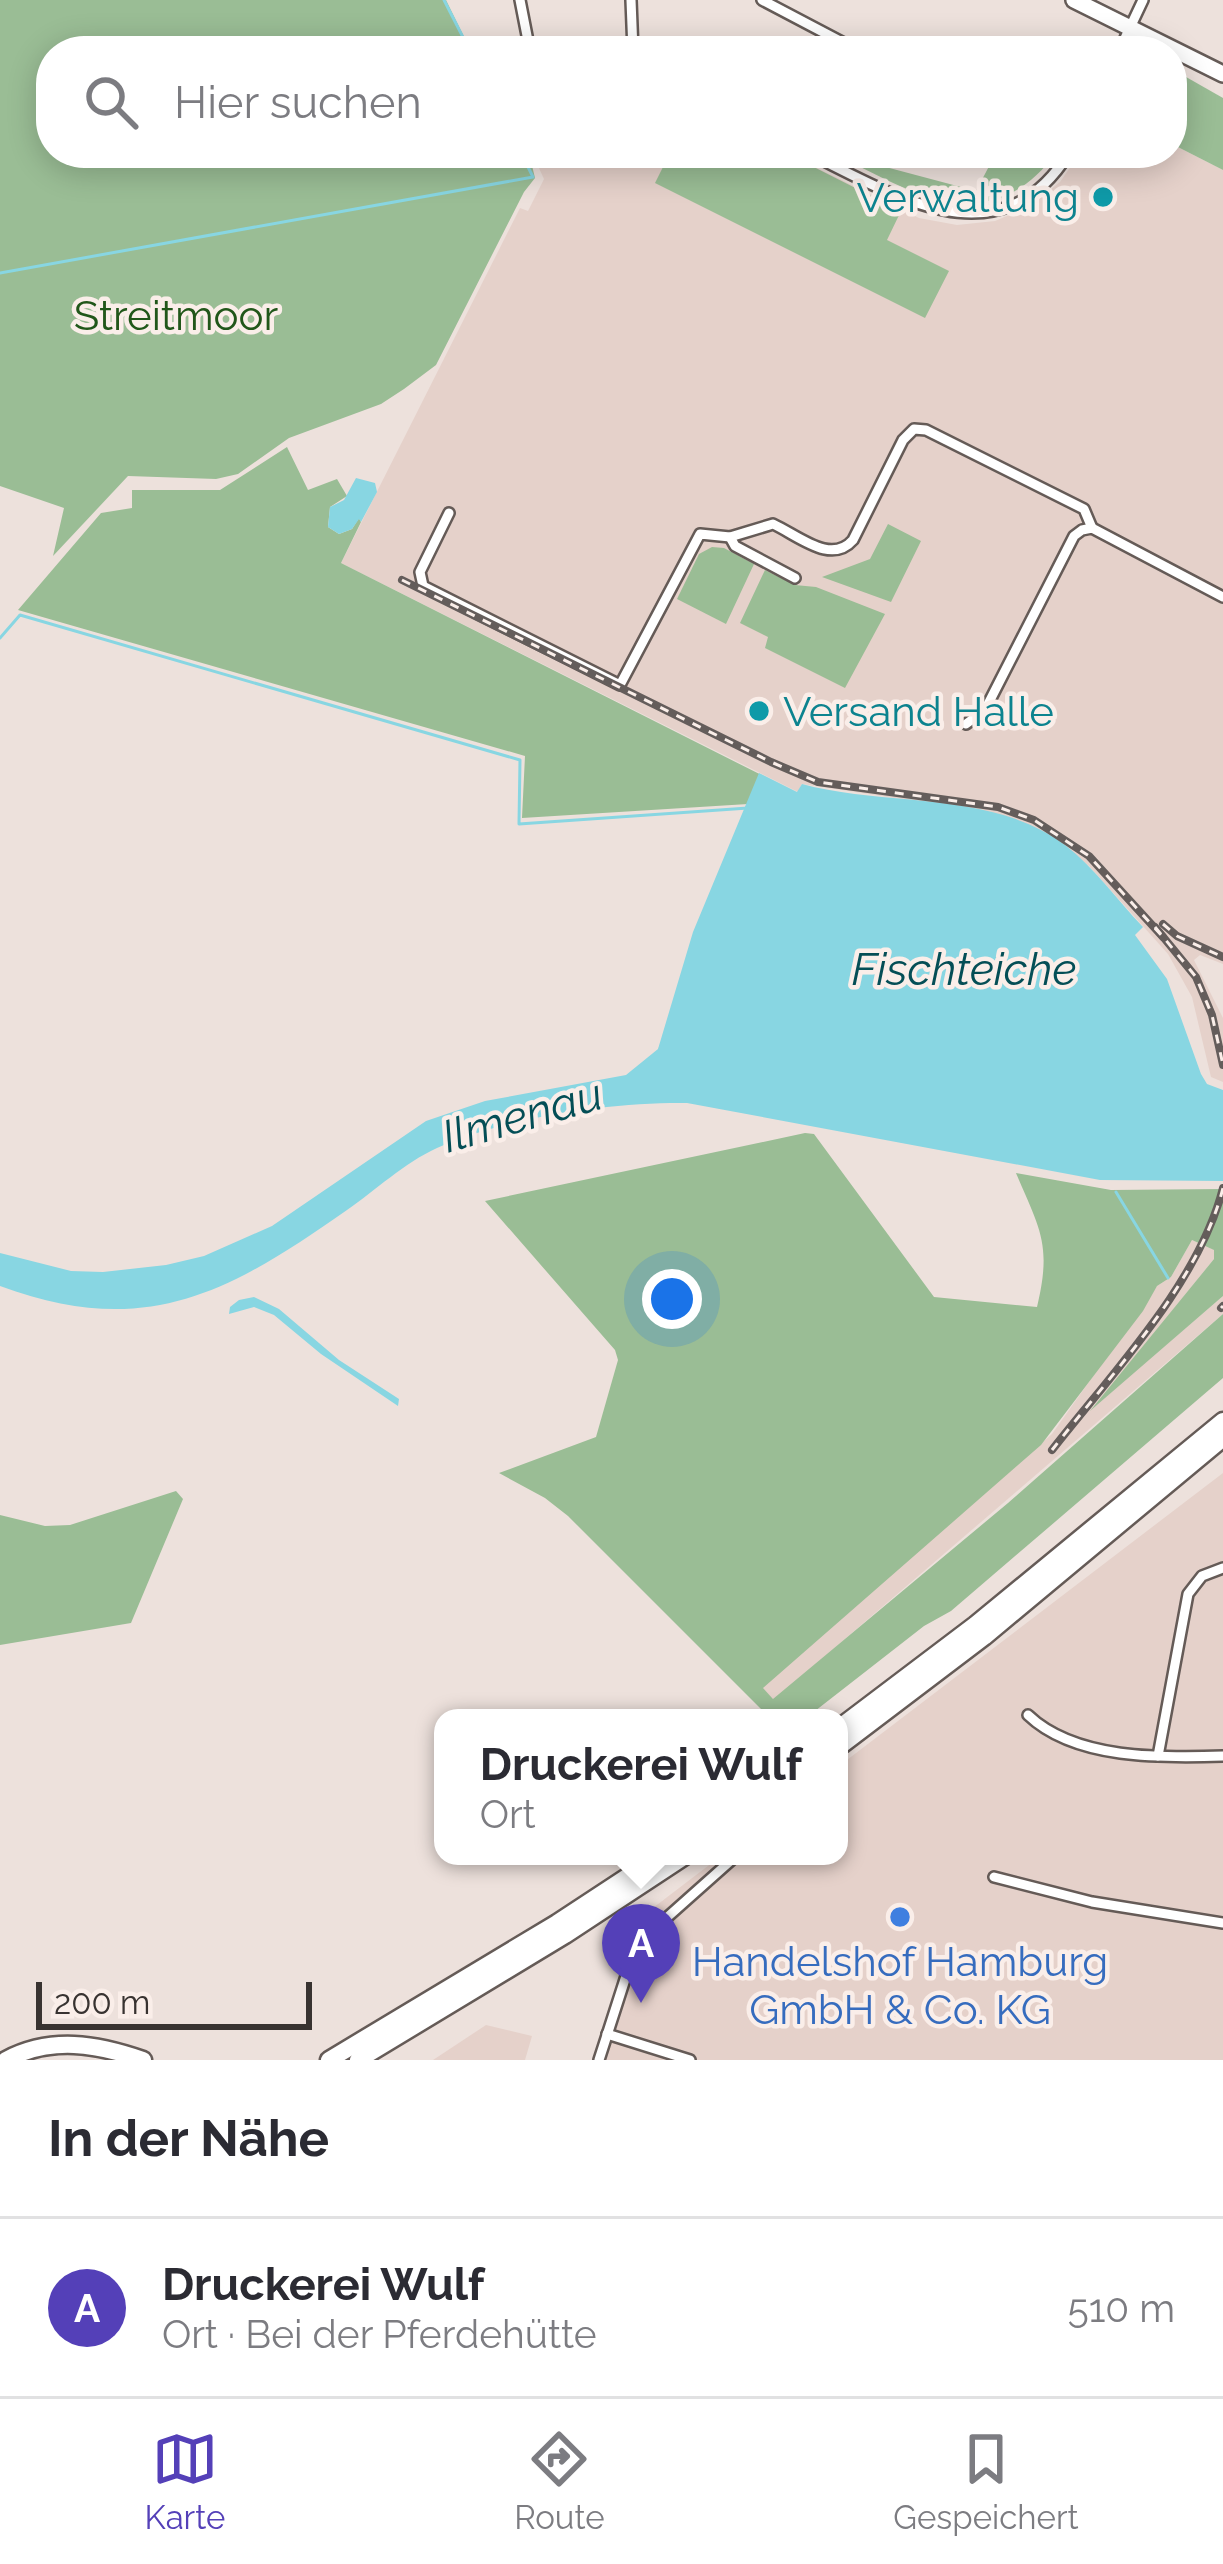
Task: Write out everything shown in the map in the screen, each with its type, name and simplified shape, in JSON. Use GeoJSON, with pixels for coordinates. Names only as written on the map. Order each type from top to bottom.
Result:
{"type":"FeatureCollection","features":[{"type":"Feature","properties":{"kind":"highway"},"geometry":{"type":"LineString","coordinates":[[848,1721],[1029,1582],[1223,1421]]}},
{"type":"Feature","properties":{"kind":"highway"},"geometry":{"type":"LineString","coordinates":[[848,1740],[984,1637],[1223,1438]]}},
{"type":"Feature","properties":{"kind":"highway"},"geometry":{"type":"LineString","coordinates":[[329,2058],[645,1865]]}},
{"type":"Feature","properties":{"kind":"highway"},"geometry":{"type":"LineString","coordinates":[[358,2060],[671,1865]]}},
{"type":"Feature","properties":{"kind":"highway"},"geometry":{"type":"LineString","coordinates":[[370,2060],[419,2024]]}},
{"type":"Feature","properties":{"kind":"highway"},"geometry":{"type":"LineString","coordinates":[[6,2060],[36,2049],[80,2044],[143,2060]]}},
{"type":"Feature","properties":{"kind":"highway"},"geometry":{"type":"LineString","coordinates":[[24,2060],[79,2051],[119,2060]]}},
{"type":"Feature","properties":{"kind":"main road"},"geometry":{"type":"LineString","coordinates":[[1074,0],[1146,36]]}},
{"type":"Feature","properties":{"kind":"main road"},"geometry":{"type":"LineString","coordinates":[[1187,56],[1223,74]]}},
{"type":"Feature","properties":{"kind":"street"},"geometry":{"type":"LineString","coordinates":[[520,0],[527,36]]}},
{"type":"Feature","properties":{"kind":"street"},"geometry":{"type":"LineString","coordinates":[[631,0],[632,36]]}},
{"type":"Feature","properties":{"kind":"street"},"geometry":{"type":"LineString","coordinates":[[762,0],[827,36]]}},
{"type":"Feature","properties":{"kind":"street"},"geometry":{"type":"LineString","coordinates":[[1126,36],[1143,0]]}},
{"type":"Feature","properties":{"kind":"street"},"geometry":{"type":"LineString","coordinates":[[840,168],[924,208],[958,214],[992,211],[1025,197],[1057,168]]}},
{"type":"Feature","properties":{"kind":"street"},"geometry":{"type":"LineString","coordinates":[[449,513],[419,572],[423,586],[620,685],[700,533],[730,537],[773,524],[832,554],[844,551],[903,440],[914,429],[1084,508],[1092,529]]}},
{"type":"Feature","properties":{"kind":"street"},"geometry":{"type":"LineString","coordinates":[[966,724],[986,710],[1074,536],[1082,530],[1092,529],[1223,597]]}},
{"type":"Feature","properties":{"kind":"street"},"geometry":{"type":"LineString","coordinates":[[730,537],[735,546],[795,578]]}},
{"type":"Feature","properties":{"kind":"street"},"geometry":{"type":"LineString","coordinates":[[1158,1756],[1188,1594],[1202,1576],[1223,1568]]}},
{"type":"Feature","properties":{"kind":"street"},"geometry":{"type":"LineString","coordinates":[[1028,1715],[1045,1731],[1118,1751],[1223,1756]]}},
{"type":"Feature","properties":{"kind":"street"},"geometry":{"type":"LineString","coordinates":[[598,2060],[641,1937],[725,1865]]}},
{"type":"Feature","properties":{"kind":"street"},"geometry":{"type":"LineString","coordinates":[[994,1876],[1092,1902],[1223,1923]]}},
{"type":"Feature","properties":{"kind":"street"},"geometry":{"type":"LineString","coordinates":[[607,2034],[690,2060]]}},
{"type":"Feature","properties":{"kind":"shaded area"},"geometry":{"type":"Polygon","coordinates":[[[1187,152],[1223,170],[1223,964],[1200,955],[1194,960],[1223,1018],[1223,1082],[1211,1077],[1192,997],[1168,954],[1089,866],[1050,835],[988,812],[802,784],[798,792],[341,563],[520,208],[528,211],[544,179],[539,168],[817,168],[919,218],[957,225],[995,221],[1030,206],[1070,168],[1187,168],[1187,152]]]}},
{"type":"Feature","properties":{"kind":"shaded area"},"geometry":{"type":"Polygon","coordinates":[[[1192,1240],[1215,1250],[1214,1259],[1097,1404],[1223,1296],[1223,1314],[774,1700],[762,1688],[1052,1434],[1157,1286],[1171,1277],[1192,1240]]]}},
{"type":"Feature","properties":{"kind":"shaded area"},"geometry":{"type":"Polygon","coordinates":[[[1223,1473],[1223,2060],[593,2060],[627,1951],[645,1914],[709,1865],[848,1865],[848,1759],[1223,1473]]]}},
{"type":"Feature","properties":{"kind":"shaded area"},"geometry":{"type":"Polygon","coordinates":[[[486,2025],[532,2036],[525,2060],[433,2060],[486,2025]]]}},
{"type":"Feature","properties":{"kind":"green space","name":"Streitmoor"},"geometry":{"type":"Polygon","coordinates":[[[0,0],[446,0],[464,36],[36,36],[36,168],[533,168],[535,178],[436,365],[381,404],[289,438],[238,474],[216,479],[128,476],[53,556],[64,508],[0,486],[0,0]]]}},
{"type":"Feature","properties":{"kind":"green space"},"geometry":{"type":"Polygon","coordinates":[[[1187,78],[1223,98],[1223,170],[1187,152],[1187,78]]]}},
{"type":"Feature","properties":{"kind":"green space"},"geometry":{"type":"Polygon","coordinates":[[[662,168],[816,168],[901,211],[887,240],[949,271],[925,318],[655,183],[662,168]]]}},
{"type":"Feature","properties":{"kind":"green space"},"geometry":{"type":"Polygon","coordinates":[[[863,168],[889,168],[976,191],[988,168],[1042,168],[1004,196],[977,203],[920,194],[863,168]]]}},
{"type":"Feature","properties":{"kind":"green space"},"geometry":{"type":"Polygon","coordinates":[[[287,447],[308,490],[337,479],[347,496],[330,507],[328,527],[339,534],[352,529],[359,518],[361,522],[341,563],[797,793],[658,1050],[748,804],[522,818],[525,756],[18,610],[101,513],[132,508],[132,490],[220,490],[287,447]]]}},
{"type":"Feature","properties":{"kind":"green space"},"geometry":{"type":"Polygon","coordinates":[[[888,524],[921,541],[891,602],[822,577],[870,559],[888,524]]]}},
{"type":"Feature","properties":{"kind":"green space"},"geometry":{"type":"Polygon","coordinates":[[[712,547],[754,564],[726,624],[677,599],[699,554],[712,547]]]}},
{"type":"Feature","properties":{"kind":"green space"},"geometry":{"type":"Polygon","coordinates":[[[765,570],[795,585],[816,587],[885,614],[845,688],[765,648],[768,637],[740,623],[765,570]]]}},
{"type":"Feature","properties":{"kind":"green space"},"geometry":{"type":"Polygon","coordinates":[[[814,1134],[934,1297],[1037,1307],[1043,1268],[1041,1238],[1016,1173],[1111,1190],[1223,1189],[1223,1296],[1090,1411],[1214,1259],[1214,1250],[1192,1240],[1171,1277],[1157,1286],[1041,1445],[763,1688],[773,1699],[1008,1503],[1223,1314],[1223,1378],[951,1611],[924,1626],[818,1709],[761,1709],[568,1516],[499,1473],[596,1437],[618,1360],[615,1350],[485,1201],[814,1134]]]}},
{"type":"Feature","properties":{"kind":"green space"},"geometry":{"type":"Polygon","coordinates":[[[176,1491],[183,1499],[131,1623],[0,1645],[0,1515],[45,1526],[70,1525],[176,1491]]]}},
{"type":"Feature","properties":{"kind":"water"},"geometry":{"type":"Polygon","coordinates":[[[356,478],[375,483],[377,492],[361,522],[339,534],[328,527],[330,507],[344,500],[356,478]]]}},
{"type":"Feature","properties":{"kind":"water","name":"Fischteiche"},"geometry":{"type":"Polygon","coordinates":[[[759,773],[797,792],[802,784],[1005,816],[1036,828],[1076,854],[1143,927],[1135,935],[1167,979],[1201,1074],[1207,1084],[1223,1090],[1223,1181],[1100,1180],[687,1103],[626,1105],[527,1120],[437,1148],[263,1264],[184,1299],[142,1308],[99,1309],[52,1302],[0,1286],[0,1253],[71,1271],[103,1272],[204,1256],[272,1226],[426,1121],[485,1101],[626,1075],[658,1049],[693,932],[759,773]]]}},
{"type":"Feature","properties":{"kind":"water"},"geometry":{"type":"Polygon","coordinates":[[[254,1297],[279,1309],[339,1360],[399,1399],[398,1406],[321,1354],[274,1315],[254,1307],[229,1314],[239,1300],[254,1297]]]}},
{"type":"Feature","properties":{"kind":"waterway"},"geometry":{"type":"LineString","coordinates":[[444,0],[462,36]]}},
{"type":"Feature","properties":{"kind":"waterway"},"geometry":{"type":"LineString","coordinates":[[0,273],[533,177],[528,168]]}},
{"type":"Feature","properties":{"kind":"waterway"},"geometry":{"type":"LineString","coordinates":[[0,638],[20,615],[520,760],[519,824],[748,808]]}},
{"type":"Feature","properties":{"kind":"waterway"},"geometry":{"type":"LineString","coordinates":[[1116,1192],[1168,1278]]}},
{"type":"Feature","properties":{"kind":"railway"},"geometry":{"type":"LineString","coordinates":[[402,580],[818,782],[998,807],[1034,820],[1089,856],[1163,937]]}},
{"type":"Feature","properties":{"kind":"railway"},"geometry":{"type":"LineString","coordinates":[[1163,924],[1177,936],[1223,957]]}},
{"type":"Feature","properties":{"kind":"railway"},"geometry":{"type":"LineString","coordinates":[[1155,927],[1196,977],[1212,1015],[1223,1065]]}},
{"type":"Feature","properties":{"kind":"railway"},"geometry":{"type":"LineString","coordinates":[[1052,1450],[1174,1292],[1195,1258],[1223,1188]]}},
{"type":"Feature","properties":{"kind":"place","name":"Verwaltung"},"geometry":{"type":"Point","coordinates":[1103,197]}},
{"type":"Feature","properties":{"kind":"place","name":"Versand Halle"},"geometry":{"type":"Point","coordinates":[759,711]}},
{"type":"Feature","properties":{"kind":"place","name":"Handelshof Hamburg GmbH & Co. KG"},"geometry":{"type":"Point","coordinates":[900,1917]}},
{"type":"Feature","properties":{"kind":"place","name":"Druckerei Wulf"},"geometry":{"type":"Point","coordinates":[641,2003]}},
{"type":"Feature","properties":{"kind":"water label","name":"Ilmenau"},"geometry":{"type":"Point","coordinates":[522,1115]}}]}
